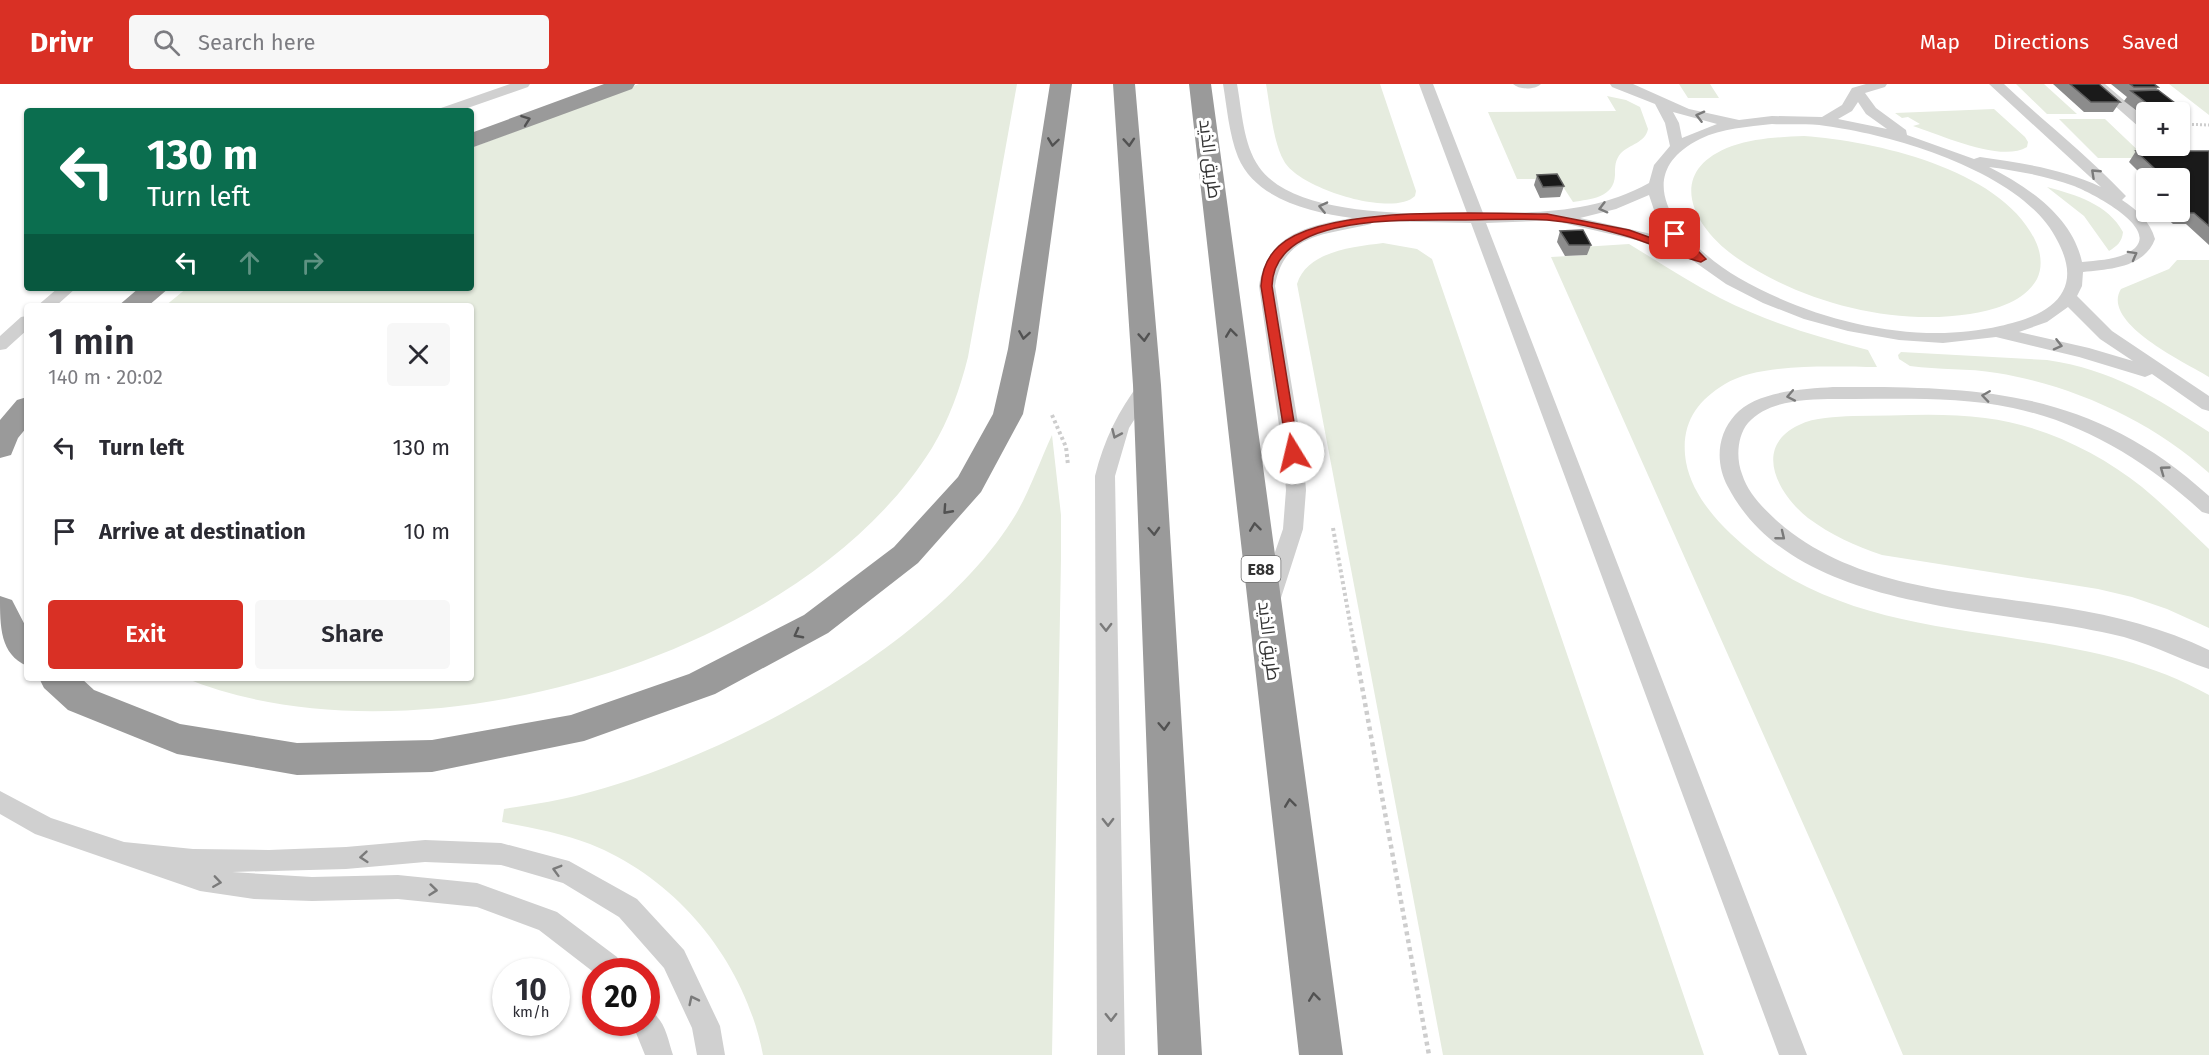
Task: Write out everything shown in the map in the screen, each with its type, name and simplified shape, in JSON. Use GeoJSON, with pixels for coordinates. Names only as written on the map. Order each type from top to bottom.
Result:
{"type":"FeatureCollection","features":[{"type":"Feature","properties":{"kind":"highway"},"geometry":{"type":"LineString","coordinates":[[474,140],[624,84]]}},
{"type":"Feature","properties":{"kind":"highway"},"geometry":{"type":"LineString","coordinates":[[60,681],[81,700],[177,740],[297,759],[432,756],[571,730],[702,684],[816,624],[906,555],[969,484],[1008,414],[1022,349],[1061,84]]}},
{"type":"Feature","properties":{"kind":"highway"},"geometry":{"type":"LineString","coordinates":[[1124,84],[1147,385],[1180,1055]]}},
{"type":"Feature","properties":{"kind":"highway","name":"طريق الذيد"},"geometry":{"type":"LineString","coordinates":[[1200,84],[1321,1055]]}},
{"type":"Feature","properties":{"kind":"highway"},"geometry":{"type":"LineString","coordinates":[[135,303],[152,291]]}},
{"type":"Feature","properties":{"kind":"highway"},"geometry":{"type":"LineString","coordinates":[[0,448],[4,435],[24,411]]}},
{"type":"Feature","properties":{"kind":"highway"},"geometry":{"type":"LineString","coordinates":[[0,609],[17,643],[24,649]]}},
{"type":"Feature","properties":{"kind":"lane"},"geometry":{"type":"LineString","coordinates":[[455,108],[523,84]]}},
{"type":"Feature","properties":{"kind":"lane"},"geometry":{"type":"LineString","coordinates":[[1230,84],[1243,149],[1247,161],[1256,174],[1289,196],[1312,204],[1380,218]]}},
{"type":"Feature","properties":{"kind":"lane"},"geometry":{"type":"LineString","coordinates":[[1426,84],[1793,1055]]}},
{"type":"Feature","properties":{"kind":"lane"},"geometry":{"type":"LineString","coordinates":[[1520,84],[1534,84]]}},
{"type":"Feature","properties":{"kind":"lane"},"geometry":{"type":"LineString","coordinates":[[1617,84],[1638,89],[1697,116],[1742,123]]}},
{"type":"Feature","properties":{"kind":"lane"},"geometry":{"type":"LineString","coordinates":[[1824,121],[1846,108],[1857,91],[1880,84]]}},
{"type":"Feature","properties":{"kind":"lane"},"geometry":{"type":"LineString","coordinates":[[1996,84],[2056,140],[2097,174],[2142,224],[2147,237],[2144,248],[2132,257],[2114,263],[2076,268]]}},
{"type":"Feature","properties":{"kind":"lane"},"geometry":{"type":"LineString","coordinates":[[2097,84],[2136,117]]}},
{"type":"Feature","properties":{"kind":"lane"},"geometry":{"type":"LineString","coordinates":[[1857,91],[1862,101],[1883,121],[1917,142]]}},
{"type":"Feature","properties":{"kind":"lane"},"geometry":{"type":"LineString","coordinates":[[1660,100],[1672,123],[1677,147]]}},
{"type":"Feature","properties":{"kind":"lane"},"geometry":{"type":"LineString","coordinates":[[1773,120],[1824,121],[1878,131],[1960,158],[1997,176],[2028,197],[2053,220],[2069,244],[2076,268],[2075,283],[2068,297],[2042,319],[2001,333],[1963,337],[1920,337],[1876,331],[1825,320],[1735,282],[1701,259],[1675,234],[1659,209],[1655,186],[1657,172],[1665,158],[1677,147],[1695,136],[1742,123],[1773,120]]}},
{"type":"Feature","properties":{"kind":"lane"},"geometry":{"type":"LineString","coordinates":[[2014,166],[2049,164],[2058,158],[2060,150],[2056,140]]}},
{"type":"Feature","properties":{"kind":"lane"},"geometry":{"type":"LineString","coordinates":[[1960,158],[2050,174],[2090,187],[2130,210]]}},
{"type":"Feature","properties":{"kind":"lane"},"geometry":{"type":"LineString","coordinates":[[1266,610],[1293,530],[1296,490],[1293,453],[1267,286],[1267,273],[1273,260],[1283,248],[1318,230],[1380,218],[1547,217],[1597,210],[1619,203],[1655,186]]}},
{"type":"Feature","properties":{"kind":"lane"},"geometry":{"type":"LineString","coordinates":[[1547,217],[1610,228],[1651,240],[1701,259]]}},
{"type":"Feature","properties":{"kind":"lane"},"geometry":{"type":"LineString","coordinates":[[49,303],[64,291]]}},
{"type":"Feature","properties":{"kind":"lane"},"geometry":{"type":"LineString","coordinates":[[2068,297],[2106,335],[2170,381],[2209,405]]}},
{"type":"Feature","properties":{"kind":"lane"},"geometry":{"type":"LineString","coordinates":[[0,345],[24,324]]}},
{"type":"Feature","properties":{"kind":"lane"},"geometry":{"type":"LineString","coordinates":[[2001,333],[2084,352],[2170,381]]}},
{"type":"Feature","properties":{"kind":"lane"},"geometry":{"type":"LineString","coordinates":[[1111,1055],[1106,476],[1112,442],[1126,412],[1147,385]]}},
{"type":"Feature","properties":{"kind":"lane"},"geometry":{"type":"LineString","coordinates":[[2209,507],[2190,489],[2130,447],[2094,429],[2038,408],[1989,396],[1959,393],[1816,393],[1790,396],[1767,402],[1749,413],[1736,426],[1729,443],[1728,462],[1734,481],[1746,502],[1764,522],[1806,553],[1846,574],[1879,585],[1914,592],[2110,624],[2161,639],[2209,660]]}},
{"type":"Feature","properties":{"kind":"lane"},"geometry":{"type":"LineString","coordinates":[[0,802],[44,826],[200,879],[254,887],[312,889],[398,887],[477,895],[548,921],[597,958]]}},
{"type":"Feature","properties":{"kind":"lane"},"geometry":{"type":"LineString","coordinates":[[121,853],[193,860],[268,861],[346,858],[425,851],[501,854],[569,873],[628,908],[674,959],[706,1026],[711,1055]]}},
{"type":"Feature","properties":{"kind":"lane"},"geometry":{"type":"LineString","coordinates":[[653,1036],[659,1055]]}},
{"type":"Feature","properties":{"kind":"path"},"geometry":{"type":"LineString","coordinates":[[2190,124],[2209,125]]}},
{"type":"Feature","properties":{"kind":"path"},"geometry":{"type":"LineString","coordinates":[[1051,414],[1066,447],[1068,468]]}},
{"type":"Feature","properties":{"kind":"path"},"geometry":{"type":"LineString","coordinates":[[1331,516],[1430,1055]]}},
{"type":"Feature","properties":{"kind":"shaded area"},"geometry":{"type":"Polygon","coordinates":[[[639,84],[1017,84],[968,357],[944,426],[932,448],[871,523],[792,586],[697,638],[594,677],[486,702],[379,711],[277,704],[196,681],[474,681],[474,303],[169,303],[183,291],[474,291],[474,147],[639,84]]]}},
{"type":"Feature","properties":{"kind":"shaded area"},"geometry":{"type":"Polygon","coordinates":[[[1266,84],[1380,84],[1416,191],[1415,196],[1404,202],[1387,204],[1368,202],[1326,190],[1293,171],[1284,161],[1277,144],[1266,84]]]}},
{"type":"Feature","properties":{"kind":"shaded area"},"geometry":{"type":"Polygon","coordinates":[[[1679,84],[1710,84],[1719,98],[1688,98],[1679,84]]]}},
{"type":"Feature","properties":{"kind":"shaded area"},"geometry":{"type":"Polygon","coordinates":[[[2016,84],[2044,84],[2077,114],[2047,114],[2016,84]]]}},
{"type":"Feature","properties":{"kind":"shaded area"},"geometry":{"type":"Polygon","coordinates":[[[2169,84],[2209,84],[2209,115],[2169,84]]]}},
{"type":"Feature","properties":{"kind":"shaded area"},"geometry":{"type":"Polygon","coordinates":[[[1607,96],[1626,100],[1640,107],[1648,129],[1644,137],[1619,156],[1614,183],[1606,193],[1573,202],[1558,179],[1517,179],[1488,112],[1616,111],[1607,96]]]}},
{"type":"Feature","properties":{"kind":"shaded area"},"geometry":{"type":"Polygon","coordinates":[[[1994,109],[2025,137],[2028,142],[2027,147],[2002,152],[1971,146],[1913,126],[1920,124],[1895,113],[1994,109]]]}},
{"type":"Feature","properties":{"kind":"shaded area"},"geometry":{"type":"Polygon","coordinates":[[[2059,119],[2105,119],[2136,148],[2136,156],[2146,158],[2098,158],[2059,119]]]}},
{"type":"Feature","properties":{"kind":"shaded area"},"geometry":{"type":"Polygon","coordinates":[[[1804,136],[1865,144],[1899,152],[1966,177],[1995,194],[2018,215],[2035,240],[2041,260],[2037,279],[2024,294],[2008,304],[1970,314],[1940,317],[1879,313],[1848,307],[1789,287],[1762,274],[1737,258],[1708,231],[1698,216],[1692,200],[1692,184],[1698,170],[1711,157],[1732,146],[1777,137],[1804,136]]]}},
{"type":"Feature","properties":{"kind":"shaded area"},"geometry":{"type":"Polygon","coordinates":[[[2047,187],[2080,197],[2109,214],[2123,232],[2119,243],[2109,251],[2084,216],[2047,187]]]}},
{"type":"Feature","properties":{"kind":"shaded area"},"geometry":{"type":"Polygon","coordinates":[[[1383,243],[1417,249],[1432,259],[1704,1055],[1443,1055],[1297,284],[1302,273],[1310,264],[1321,258],[1345,249],[1383,243]]]}},
{"type":"Feature","properties":{"kind":"shaded area"},"geometry":{"type":"Polygon","coordinates":[[[1629,244],[1738,307],[1793,328],[1868,350],[1877,367],[1798,367],[1758,372],[1725,384],[1714,391],[1698,407],[1692,416],[1685,437],[1686,462],[1697,492],[1716,519],[1731,534],[1784,574],[1841,601],[1901,619],[2089,652],[2150,669],[2209,695],[2209,1055],[1903,1055],[1837,900],[1551,257],[1586,255],[1582,247],[1629,244]]]}},
{"type":"Feature","properties":{"kind":"shaded area"},"geometry":{"type":"Polygon","coordinates":[[[2177,260],[2209,260],[2209,377],[2148,341],[2123,315],[2118,302],[2121,289],[2169,269],[2177,260]]]}},
{"type":"Feature","properties":{"kind":"shaded area"},"geometry":{"type":"Polygon","coordinates":[[[1901,352],[2047,360],[2092,370],[2151,396],[2209,432],[2209,473],[2162,437],[2110,408],[2082,396],[2054,386],[1997,373],[1910,366],[1899,359],[1898,355],[1901,352]]]}},
{"type":"Feature","properties":{"kind":"shaded area"},"geometry":{"type":"Polygon","coordinates":[[[1952,415],[1985,418],[2048,434],[2107,462],[2151,494],[2209,549],[2209,628],[2167,609],[2132,597],[2098,589],[1882,555],[1825,530],[1797,508],[1780,484],[1773,458],[1776,445],[1785,434],[1805,422],[1853,416],[1952,415]]]}},
{"type":"Feature","properties":{"kind":"shaded area"},"geometry":{"type":"Polygon","coordinates":[[[1052,435],[1061,515],[1061,559],[1052,1055],[763,1055],[754,1021],[741,988],[724,957],[703,928],[679,902],[652,879],[622,859],[590,844],[502,822],[504,809],[562,799],[621,783],[685,760],[750,730],[815,695],[876,655],[932,611],[980,563],[1016,514],[1052,435]]]}},
{"type":"Feature","properties":{"kind":"building"},"geometry":{"type":"Polygon","coordinates":[[[2070,84],[2099,84],[2120,102],[2091,102],[2070,84]]]}},
{"type":"Feature","properties":{"kind":"building"},"geometry":{"type":"Polygon","coordinates":[[[2130,84],[2154,84],[2158,87],[2134,87],[2130,84]]]}},
{"type":"Feature","properties":{"kind":"building"},"geometry":{"type":"Polygon","coordinates":[[[2158,90],[2174,102],[2145,102],[2131,91],[2158,90]]]}},
{"type":"Feature","properties":{"kind":"building"},"geometry":{"type":"Polygon","coordinates":[[[2190,151],[2209,151],[2209,226],[2194,213],[2190,213],[2190,168],[2154,168],[2141,156],[2190,156],[2190,151]]]}},
{"type":"Feature","properties":{"kind":"building"},"geometry":{"type":"Polygon","coordinates":[[[1557,174],[1564,186],[1543,187],[1537,175],[1557,174]]]}},
{"type":"Feature","properties":{"kind":"building"},"geometry":{"type":"Polygon","coordinates":[[[1583,230],[1591,245],[1569,245],[1560,231],[1583,230]]]}},
{"type":"Feature","properties":{"kind":"route"},"geometry":{"type":"LineString","coordinates":[[1293,453],[1267,286],[1267,273],[1273,260],[1283,248],[1299,238],[1318,230],[1380,218],[1547,217],[1641,236],[1701,259],[1675,234]]}}]}
